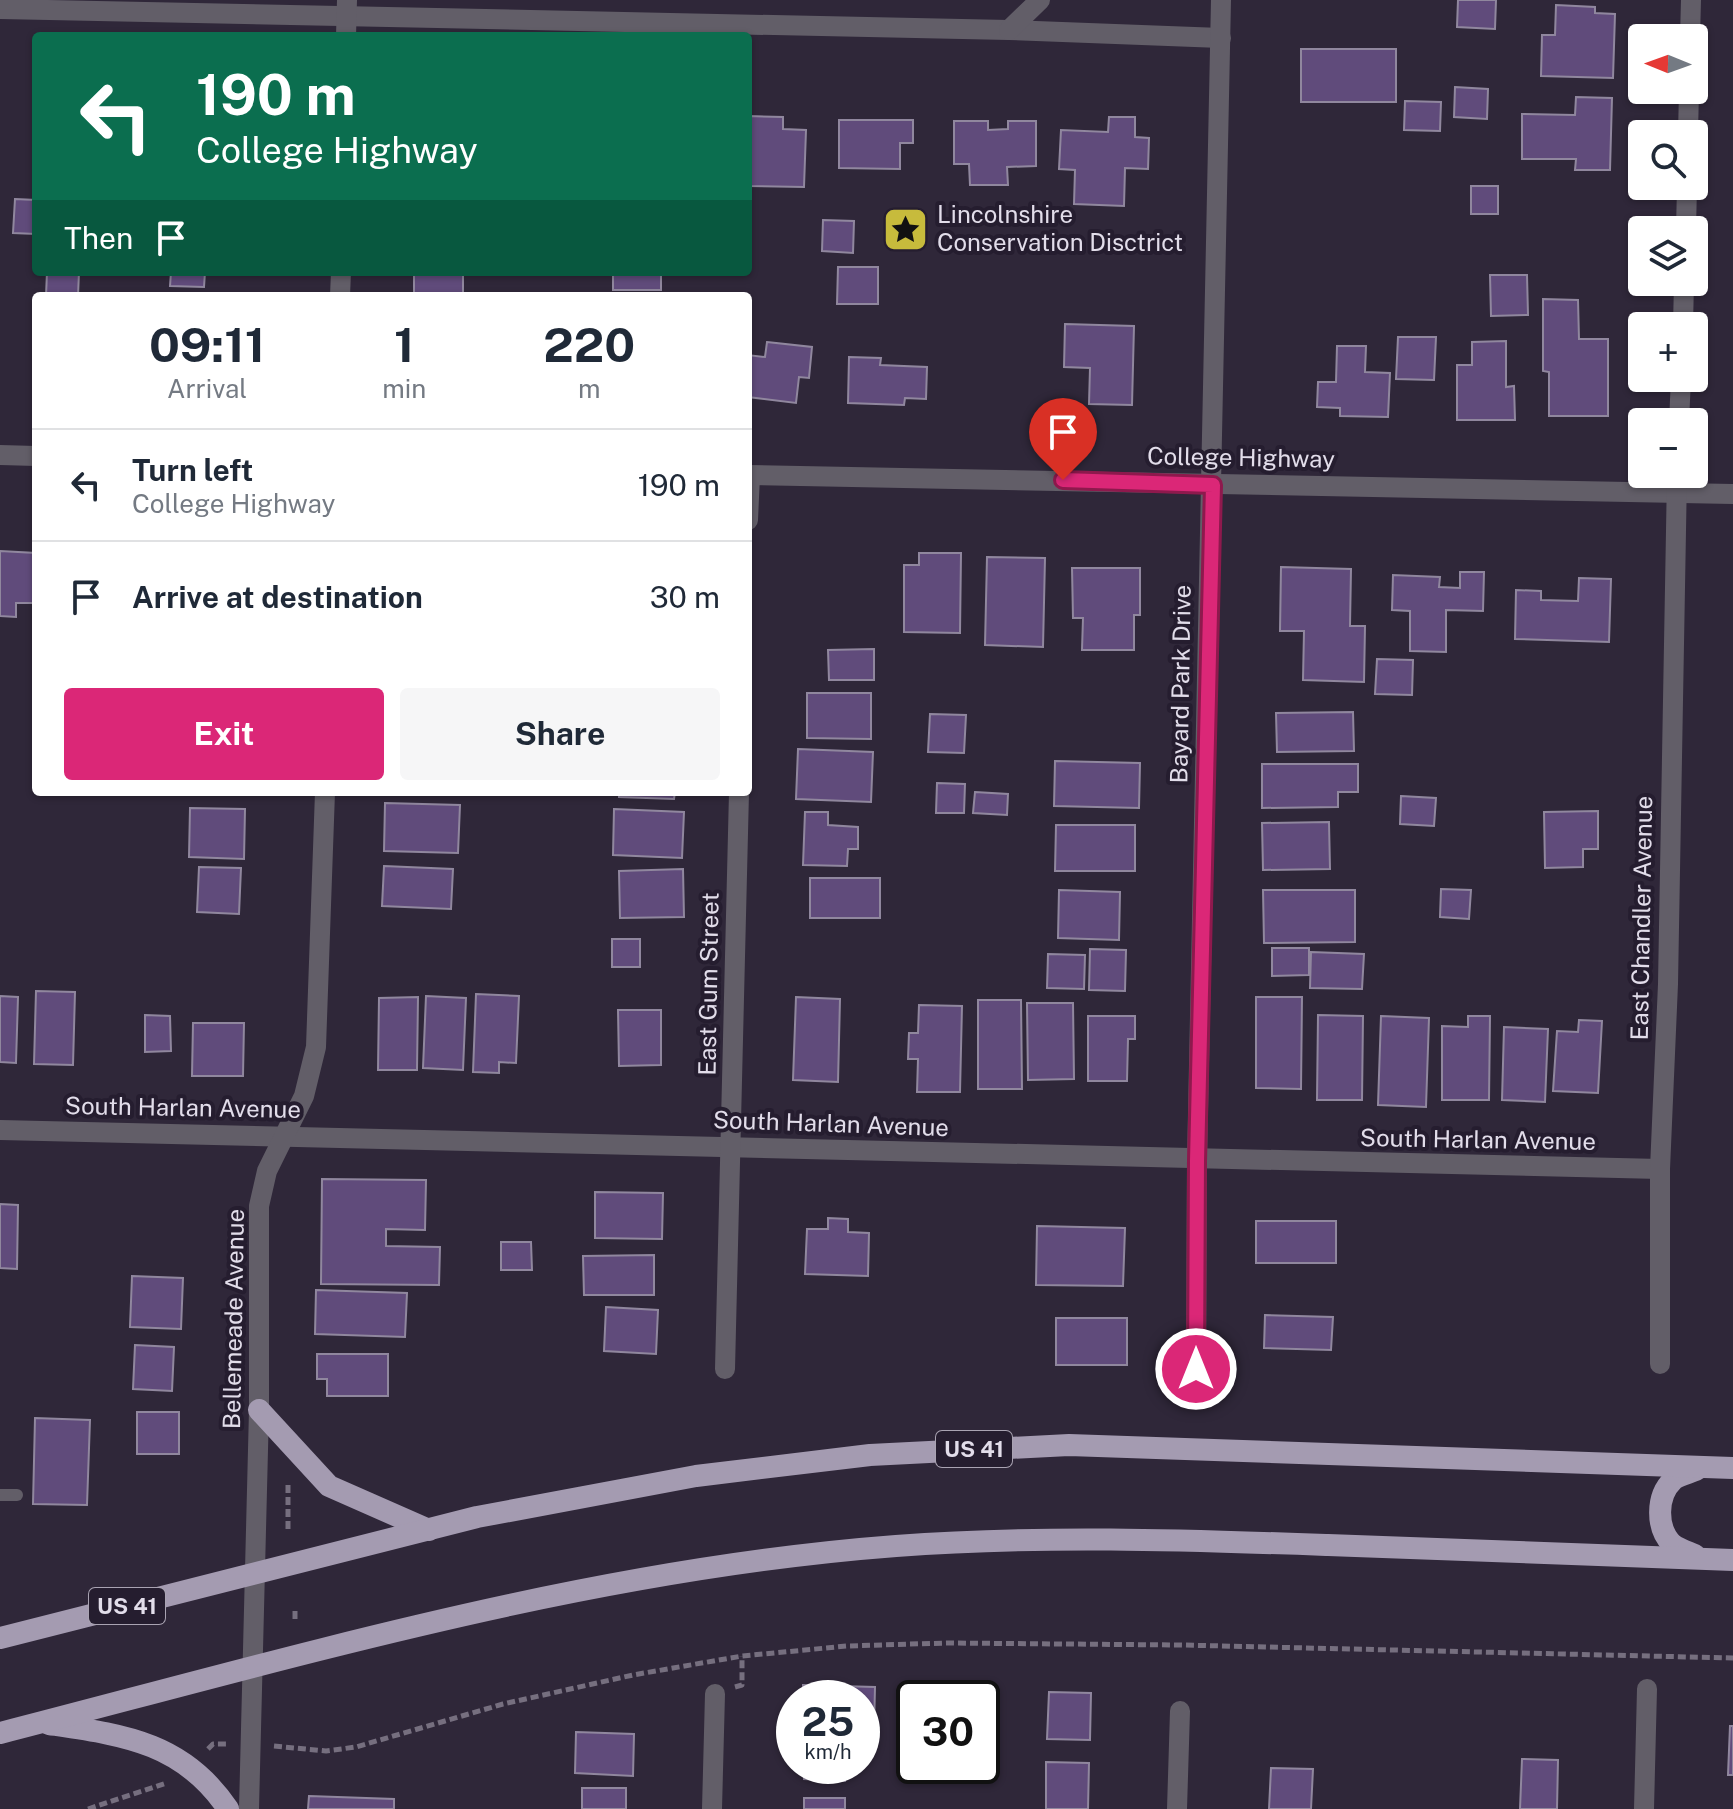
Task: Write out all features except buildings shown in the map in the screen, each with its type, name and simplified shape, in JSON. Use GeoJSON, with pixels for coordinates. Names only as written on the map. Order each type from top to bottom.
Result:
{"type":"FeatureCollection","features":[{"type":"Feature","properties":{"kind":"highway"},"geometry":{"type":"LineString","coordinates":[[259,1410],[329,1486],[429,1530]]}},
{"type":"Feature","properties":{"kind":"highway","name":"US 41"},"geometry":{"type":"LineString","coordinates":[[0,1638],[505,1511],[696,1476],[870,1455],[1069,1445],[1733,1468]]}},
{"type":"Feature","properties":{"kind":"highway"},"geometry":{"type":"LineString","coordinates":[[1703,1559],[1673,1545],[1662,1529],[1660,1510],[1663,1495],[1673,1478],[1706,1467]]}},
{"type":"Feature","properties":{"kind":"highway"},"geometry":{"type":"LineString","coordinates":[[0,1733],[597,1585],[756,1561],[894,1546],[1130,1538],[1733,1560]]}},
{"type":"Feature","properties":{"kind":"highway"},"geometry":{"type":"LineString","coordinates":[[40,1722],[128,1738],[165,1751],[201,1775],[228,1809]]}},
{"type":"Feature","properties":{"kind":"street"},"geometry":{"type":"LineString","coordinates":[[1009,30],[1040,0]]}},
{"type":"Feature","properties":{"kind":"street","name":"Bayard Park Drive"},"geometry":{"type":"LineString","coordinates":[[1196,1369],[1197,1161],[1221,0]]}},
{"type":"Feature","properties":{"kind":"street"},"geometry":{"type":"LineString","coordinates":[[1690,24],[1691,0]]}},
{"type":"Feature","properties":{"kind":"street"},"geometry":{"type":"LineString","coordinates":[[0,9],[1009,30],[1221,38]]}},
{"type":"Feature","properties":{"kind":"street"},"geometry":{"type":"LineString","coordinates":[[0,455],[32,456]]}},
{"type":"Feature","properties":{"kind":"street","name":"College Highway"},"geometry":{"type":"LineString","coordinates":[[752,475],[1213,485],[1628,483]]}},
{"type":"Feature","properties":{"kind":"street","name":"East Chandler Avenue"},"geometry":{"type":"LineString","coordinates":[[1660,1364],[1660,1169],[1668,984],[1677,488]]}},
{"type":"Feature","properties":{"kind":"street","name":"College Highway"},"geometry":{"type":"LineString","coordinates":[[1702,488],[1733,494]]}},
{"type":"Feature","properties":{"kind":"street","name":"Bellemeade Avenue"},"geometry":{"type":"LineString","coordinates":[[249,1809],[259,1410],[259,1206],[267,1171],[304,1096],[316,1047],[325,796]]}},
{"type":"Feature","properties":{"kind":"street","name":"East Gum Street"},"geometry":{"type":"LineString","coordinates":[[725,1369],[739,796]]}},
{"type":"Feature","properties":{"kind":"street","name":"South Harlan Avenue"},"geometry":{"type":"LineString","coordinates":[[0,1130],[1197,1161],[1660,1169]]}},
{"type":"Feature","properties":{"kind":"street"},"geometry":{"type":"LineString","coordinates":[[1644,1809],[1647,1689]]}},
{"type":"Feature","properties":{"kind":"street"},"geometry":{"type":"LineString","coordinates":[[712,1809],[715,1694]]}},
{"type":"Feature","properties":{"kind":"street"},"geometry":{"type":"LineString","coordinates":[[1177,1809],[1180,1711]]}},
{"type":"Feature","properties":{"kind":"lane"},"geometry":{"type":"LineString","coordinates":[[0,1495],[17,1495]]}},
{"type":"Feature","properties":{"kind":"path"},"geometry":{"type":"LineString","coordinates":[[288,1479],[288,1529]]}},
{"type":"Feature","properties":{"kind":"path"},"geometry":{"type":"LineString","coordinates":[[295,1607],[295,1619]]}},
{"type":"Feature","properties":{"kind":"path"},"geometry":{"type":"LineString","coordinates":[[289,1747],[326,1751],[356,1747],[503,1704],[620,1677],[742,1656],[847,1646],[947,1643],[1197,1646],[1733,1658]]}},
{"type":"Feature","properties":{"kind":"path"},"geometry":{"type":"LineString","coordinates":[[88,1809],[172,1781]]}},
{"type":"Feature","properties":{"kind":"place","name":"Lincolnshire Conservation Disctrict"},"geometry":{"type":"Point","coordinates":[906,229]}},
{"type":"Feature","properties":{"kind":"route"},"geometry":{"type":"LineString","coordinates":[[1063,480],[1213,485],[1197,1161],[1196,1369]]}}]}
